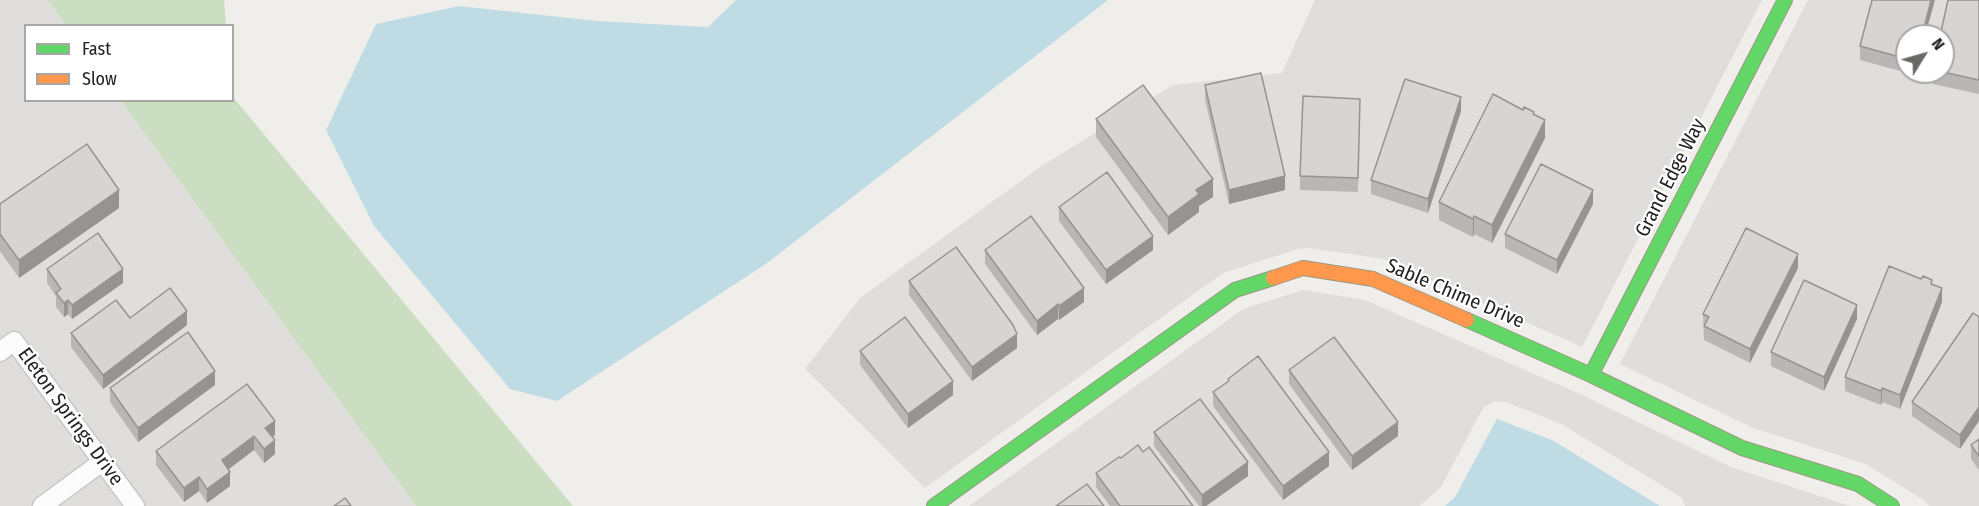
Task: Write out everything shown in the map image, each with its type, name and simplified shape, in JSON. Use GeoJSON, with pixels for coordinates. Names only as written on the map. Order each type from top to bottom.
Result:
{"type":"FeatureCollection","features":[{"type":"Feature","properties":{"kind":"street","name":"Grand Edge Way"},"geometry":{"type":"LineString","coordinates":[[1591,375],[1785,0]]}},
{"type":"Feature","properties":{"kind":"street","name":"Sable Chime Drive"},"geometry":{"type":"LineString","coordinates":[[934,506],[1235,290],[1303,268],[1373,279],[1591,375],[1742,448],[1858,484],[1892,506]]}},
{"type":"Feature","properties":{"kind":"lane","name":"Eleton Springs Drive"},"geometry":{"type":"LineString","coordinates":[[0,352],[14,341],[135,506]]}},
{"type":"Feature","properties":{"kind":"lane"},"geometry":{"type":"LineString","coordinates":[[42,506],[102,462]]}},
{"type":"Feature","properties":{"kind":"shaded area"},"geometry":{"type":"Polygon","coordinates":[[[0,0],[47,0],[65,24],[24,24],[24,102],[122,102],[416,506],[0,506],[0,0]]]}},
{"type":"Feature","properties":{"kind":"shaded area"},"geometry":{"type":"Polygon","coordinates":[[[1315,0],[1762,0],[1582,347],[1384,259],[1309,248],[1298,249],[1223,273],[925,488],[805,369],[860,298],[1040,167],[1173,85],[1282,73],[1315,0]]]}},
{"type":"Feature","properties":{"kind":"shaded area"},"geometry":{"type":"Polygon","coordinates":[[[1808,0],[1979,0],[1979,506],[1929,506],[1925,501],[1866,464],[1753,428],[1620,364],[1808,0]]]}},
{"type":"Feature","properties":{"kind":"shaded area"},"geometry":{"type":"Polygon","coordinates":[[[1303,290],[1365,300],[1580,394],[1731,467],[1850,506],[1685,506],[1681,497],[1563,425],[1506,402],[1495,401],[1484,407],[1441,487],[1419,506],[969,506],[1243,309],[1303,290]]]}},
{"type":"Feature","properties":{"kind":"green space"},"geometry":{"type":"Polygon","coordinates":[[[47,0],[224,0],[226,24],[65,24],[47,0]]]}},
{"type":"Feature","properties":{"kind":"green space"},"geometry":{"type":"Polygon","coordinates":[[[234,98],[573,506],[416,506],[122,102],[234,102],[234,98]]]}},
{"type":"Feature","properties":{"kind":"water"},"geometry":{"type":"Polygon","coordinates":[[[736,0],[1108,0],[767,263],[557,401],[510,389],[374,226],[326,130],[376,24],[459,6],[596,21],[708,27],[736,0]]]}},
{"type":"Feature","properties":{"kind":"water"},"geometry":{"type":"Polygon","coordinates":[[[1497,419],[1552,440],[1660,506],[1445,506],[1455,497],[1497,419]]]}},
{"type":"Feature","properties":{"kind":"building"},"geometry":{"type":"Polygon","coordinates":[[[1872,0],[1931,0],[1925,24],[1895,24],[1895,56],[1860,46],[1872,0]]]}},
{"type":"Feature","properties":{"kind":"building"},"geometry":{"type":"Polygon","coordinates":[[[1948,0],[1979,0],[1979,80],[1955,75],[1955,24],[1943,24],[1948,0]]]}},
{"type":"Feature","properties":{"kind":"building"},"geometry":{"type":"Polygon","coordinates":[[[1261,73],[1285,176],[1229,190],[1205,85],[1261,73]]]}},
{"type":"Feature","properties":{"kind":"building"},"geometry":{"type":"Polygon","coordinates":[[[1405,79],[1461,97],[1428,199],[1371,180],[1405,79]]]}},
{"type":"Feature","properties":{"kind":"building"},"geometry":{"type":"Polygon","coordinates":[[[1143,85],[1213,179],[1196,190],[1199,194],[1168,217],[1096,119],[1143,85]]]}},
{"type":"Feature","properties":{"kind":"building"},"geometry":{"type":"Polygon","coordinates":[[[1493,94],[1523,110],[1524,107],[1534,112],[1533,114],[1545,120],[1492,225],[1474,216],[1473,219],[1439,202],[1493,94]]]}},
{"type":"Feature","properties":{"kind":"building"},"geometry":{"type":"Polygon","coordinates":[[[1303,96],[1360,99],[1358,178],[1300,176],[1303,96]]]}},
{"type":"Feature","properties":{"kind":"building"},"geometry":{"type":"Polygon","coordinates":[[[87,144],[119,190],[19,260],[0,234],[0,204],[87,144]]]}},
{"type":"Feature","properties":{"kind":"building"},"geometry":{"type":"Polygon","coordinates":[[[1541,164],[1593,190],[1557,260],[1505,234],[1541,164]]]}},
{"type":"Feature","properties":{"kind":"building"},"geometry":{"type":"Polygon","coordinates":[[[1107,172],[1153,236],[1106,270],[1059,207],[1107,172]]]}},
{"type":"Feature","properties":{"kind":"building"},"geometry":{"type":"Polygon","coordinates":[[[1031,216],[1084,288],[1059,306],[1058,304],[1037,321],[985,250],[1031,216]]]}},
{"type":"Feature","properties":{"kind":"building"},"geometry":{"type":"Polygon","coordinates":[[[1746,228],[1798,254],[1750,349],[1704,326],[1709,317],[1703,314],[1746,228]]]}},
{"type":"Feature","properties":{"kind":"building"},"geometry":{"type":"Polygon","coordinates":[[[98,233],[123,269],[72,305],[68,300],[64,303],[56,293],[61,289],[47,269],[98,233]]]}},
{"type":"Feature","properties":{"kind":"building"},"geometry":{"type":"Polygon","coordinates":[[[956,247],[1013,325],[1017,334],[972,367],[909,281],[956,247]]]}},
{"type":"Feature","properties":{"kind":"building"},"geometry":{"type":"Polygon","coordinates":[[[1889,266],[1921,279],[1923,276],[1932,280],[1931,284],[1942,288],[1900,395],[1882,388],[1881,391],[1845,377],[1889,266]]]}},
{"type":"Feature","properties":{"kind":"building"},"geometry":{"type":"Polygon","coordinates":[[[1804,280],[1857,305],[1824,377],[1771,352],[1804,280]]]}},
{"type":"Feature","properties":{"kind":"building"},"geometry":{"type":"Polygon","coordinates":[[[170,288],[187,311],[103,375],[71,333],[116,300],[130,318],[170,288]]]}},
{"type":"Feature","properties":{"kind":"building"},"geometry":{"type":"Polygon","coordinates":[[[1973,313],[1979,317],[1979,407],[1960,435],[1912,402],[1973,313]]]}},
{"type":"Feature","properties":{"kind":"building"},"geometry":{"type":"Polygon","coordinates":[[[905,317],[953,381],[908,414],[860,351],[905,317]]]}},
{"type":"Feature","properties":{"kind":"building"},"geometry":{"type":"Polygon","coordinates":[[[188,332],[215,371],[138,428],[110,388],[188,332]]]}},
{"type":"Feature","properties":{"kind":"building"},"geometry":{"type":"Polygon","coordinates":[[[1334,337],[1398,422],[1352,456],[1289,370],[1334,337]]]}},
{"type":"Feature","properties":{"kind":"building"},"geometry":{"type":"Polygon","coordinates":[[[1258,356],[1329,452],[1283,486],[1213,392],[1258,356]]]}},
{"type":"Feature","properties":{"kind":"building"},"geometry":{"type":"Polygon","coordinates":[[[247,384],[275,421],[265,428],[275,440],[264,449],[254,436],[222,460],[230,472],[207,489],[199,477],[184,488],[156,451],[247,384]]]}},
{"type":"Feature","properties":{"kind":"building"},"geometry":{"type":"Polygon","coordinates":[[[1200,399],[1248,462],[1202,495],[1154,432],[1200,399]]]}},
{"type":"Feature","properties":{"kind":"building"},"geometry":{"type":"Polygon","coordinates":[[[1979,439],[1979,456],[1971,445],[1979,439]]]}},
{"type":"Feature","properties":{"kind":"building"},"geometry":{"type":"Polygon","coordinates":[[[1138,445],[1143,452],[1149,447],[1193,506],[1120,506],[1096,473],[1138,445]]]}},
{"type":"Feature","properties":{"kind":"building"},"geometry":{"type":"Polygon","coordinates":[[[1087,484],[1104,506],[1056,506],[1087,484]]]}},
{"type":"Feature","properties":{"kind":"building"},"geometry":{"type":"Polygon","coordinates":[[[345,498],[351,506],[334,506],[345,498]]]}},
{"type":"Feature","properties":{"kind":"traffic: fast"},"geometry":{"type":"LineString","coordinates":[[1591,375],[1785,0]]}},
{"type":"Feature","properties":{"kind":"traffic: fast"},"geometry":{"type":"LineString","coordinates":[[934,506],[1235,290],[1273,278]]}},
{"type":"Feature","properties":{"kind":"traffic: fast"},"geometry":{"type":"LineString","coordinates":[[1467,320],[1591,375],[1742,448],[1858,484],[1892,506]]}},
{"type":"Feature","properties":{"kind":"traffic: slow"},"geometry":{"type":"LineString","coordinates":[[1273,278],[1303,268],[1373,279],[1467,320]]}}]}
